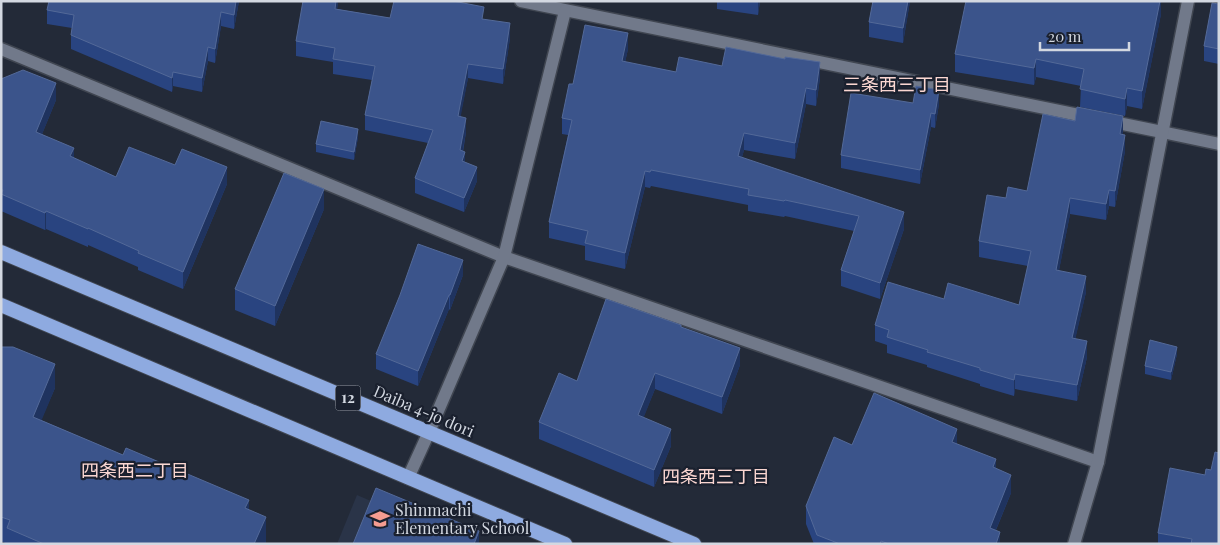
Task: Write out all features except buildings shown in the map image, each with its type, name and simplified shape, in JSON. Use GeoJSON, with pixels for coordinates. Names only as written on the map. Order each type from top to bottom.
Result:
{"type":"FeatureCollection","features":[{"type":"Feature","properties":{"kind":"highway","name":"Daiba 4-jo dori"},"geometry":{"type":"LineString","coordinates":[[1,252],[694,544]]}},
{"type":"Feature","properties":{"kind":"highway"},"geometry":{"type":"LineString","coordinates":[[1,306],[565,544]]}},
{"type":"Feature","properties":{"kind":"street"},"geometry":{"type":"LineString","coordinates":[[520,1],[1219,144]]}},
{"type":"Feature","properties":{"kind":"street"},"geometry":{"type":"LineString","coordinates":[[1074,544],[1098,462],[1188,1]]}},
{"type":"Feature","properties":{"kind":"street"},"geometry":{"type":"LineString","coordinates":[[408,478],[504,257],[566,11]]}},
{"type":"Feature","properties":{"kind":"street"},"geometry":{"type":"LineString","coordinates":[[1,49],[504,257],[1098,462]]}},
{"type":"Feature","properties":{"kind":"shaded area","name":"Shinmachi Elementary School"},"geometry":{"type":"Polygon","coordinates":[[[357,495],[471,544],[337,544],[357,495]]]}},
{"type":"Feature","properties":{"kind":"place","name":"Shinmachi Elementary School"},"geometry":{"type":"Point","coordinates":[380,519]}},
{"type":"Feature","properties":{"kind":"district","name":"三条西三丁目"},"geometry":{"type":"Point","coordinates":[897,85]}},
{"type":"Feature","properties":{"kind":"district","name":"四条西二丁目"},"geometry":{"type":"Point","coordinates":[135,471]}},
{"type":"Feature","properties":{"kind":"district","name":"四条西三丁目"},"geometry":{"type":"Point","coordinates":[716,477]}}]}
